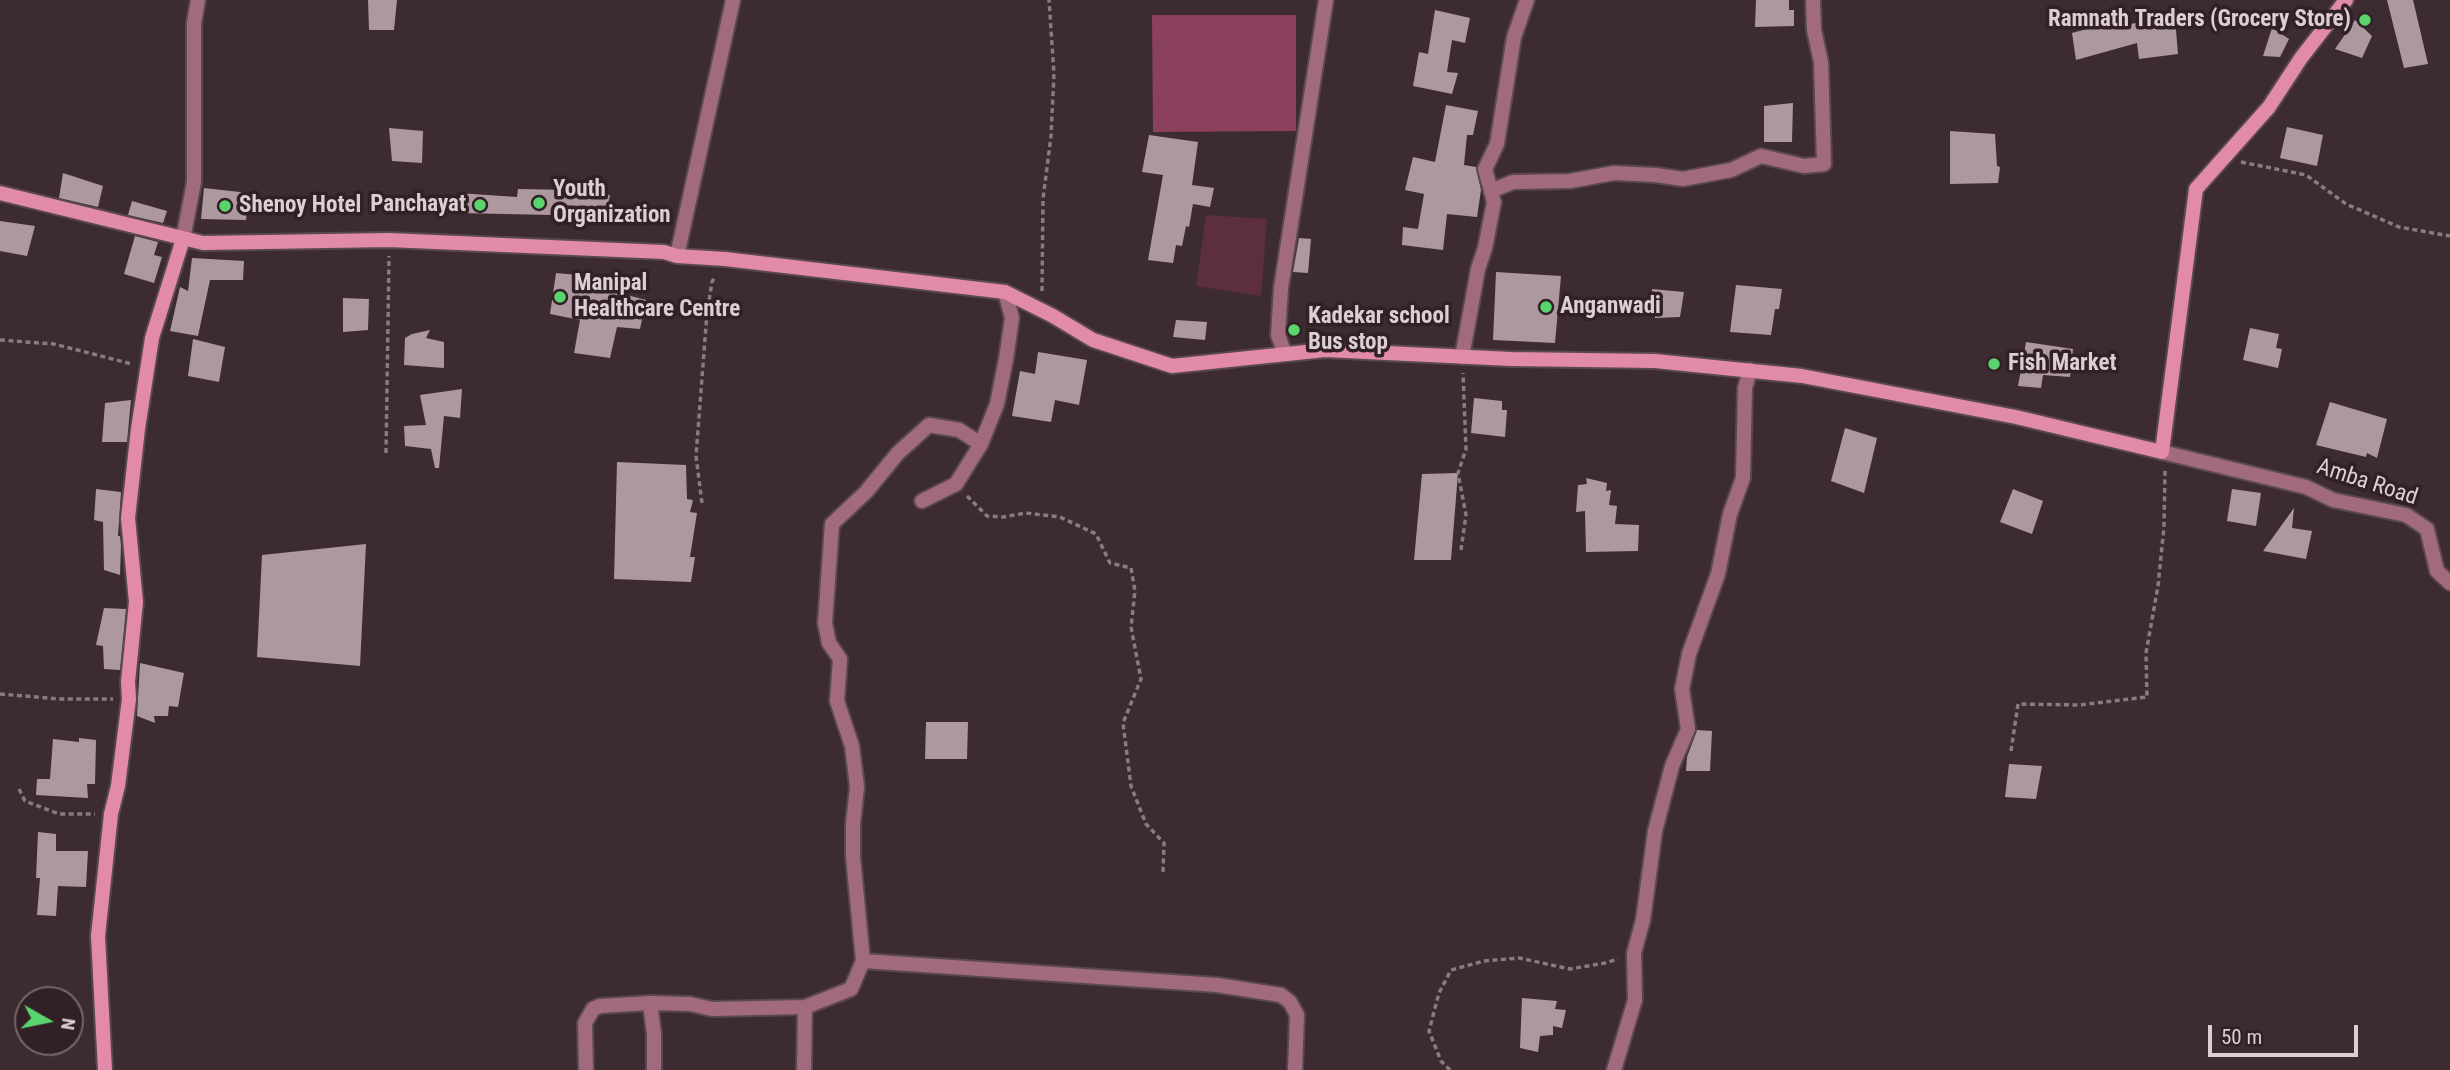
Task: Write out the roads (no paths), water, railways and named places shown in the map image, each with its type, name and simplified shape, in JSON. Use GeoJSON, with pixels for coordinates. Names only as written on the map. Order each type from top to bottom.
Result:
{"type":"FeatureCollection","features":[{"type":"Feature","properties":{"kind":"main road"},"geometry":{"type":"LineString","coordinates":[[0,193],[203,243],[389,240],[664,252],[677,256],[725,259],[1005,292],[1093,340],[1172,366],[1325,350],[1462,357],[1655,361],[1802,376],[1950,403],[2164,453],[2196,189],[2269,107],[2301,58],[2346,0]]}},
{"type":"Feature","properties":{"kind":"main road"},"geometry":{"type":"LineString","coordinates":[[105,1070],[98,936],[111,814],[118,786],[129,699],[128,682],[136,602],[128,518],[152,338],[183,239]]}},
{"type":"Feature","properties":{"kind":"street"},"geometry":{"type":"LineString","coordinates":[[183,239],[194,181],[194,23],[198,0]]}},
{"type":"Feature","properties":{"kind":"street"},"geometry":{"type":"LineString","coordinates":[[677,256],[733,0]]}},
{"type":"Feature","properties":{"kind":"street"},"geometry":{"type":"LineString","coordinates":[[1285,354],[1278,335],[1281,288],[1326,0]]}},
{"type":"Feature","properties":{"kind":"street"},"geometry":{"type":"LineString","coordinates":[[1462,357],[1478,269],[1494,202],[1485,169],[1497,144],[1514,37],[1527,0]]}},
{"type":"Feature","properties":{"kind":"street"},"geometry":{"type":"LineString","coordinates":[[1491,191],[1513,182],[1570,181],[1614,173],[1683,179],[1731,170],[1761,156],[1804,166],[1824,164],[1821,62],[1814,30],[1813,0]]}},
{"type":"Feature","properties":{"kind":"street"},"geometry":{"type":"LineString","coordinates":[[922,501],[956,484],[981,444],[997,404],[1012,318],[1005,292]]}},
{"type":"Feature","properties":{"kind":"street"},"geometry":{"type":"LineString","coordinates":[[1614,1070],[1635,1000],[1634,953],[1643,920],[1659,818],[1672,766],[1689,729],[1682,689],[1689,654],[1718,574],[1730,514],[1744,478],[1745,388],[1750,370]]}},
{"type":"Feature","properties":{"kind":"street"},"geometry":{"type":"LineString","coordinates":[[586,1070],[585,1023],[593,1009],[600,1006],[650,1003],[690,1004],[712,1009],[805,1007],[851,989],[863,961],[853,857],[857,787],[852,746],[837,701],[840,659],[829,643],[825,623],[832,524],[866,492],[898,453],[929,425],[959,430],[981,444]]}},
{"type":"Feature","properties":{"kind":"street","name":"Amba Road"},"geometry":{"type":"LineString","coordinates":[[2164,453],[2306,487],[2333,500],[2406,515],[2427,529],[2437,571],[2450,583]]}},
{"type":"Feature","properties":{"kind":"street"},"geometry":{"type":"LineString","coordinates":[[863,961],[1217,985],[1281,995],[1290,1002],[1297,1015],[1295,1070]]}},
{"type":"Feature","properties":{"kind":"street"},"geometry":{"type":"LineString","coordinates":[[650,1003],[654,1034],[654,1070]]}},
{"type":"Feature","properties":{"kind":"street"},"geometry":{"type":"LineString","coordinates":[[804,1070],[805,1007]]}},
{"type":"Feature","properties":{"kind":"place","name":"Ramnath Traders (Grocery Store)"},"geometry":{"type":"Point","coordinates":[2365,20]}},
{"type":"Feature","properties":{"kind":"place","name":"Youth Organization"},"geometry":{"type":"Point","coordinates":[539,203]}},
{"type":"Feature","properties":{"kind":"place","name":"Panchayat"},"geometry":{"type":"Point","coordinates":[480,205]}},
{"type":"Feature","properties":{"kind":"place","name":"Shenoy Hotel"},"geometry":{"type":"Point","coordinates":[225,206]}},
{"type":"Feature","properties":{"kind":"place","name":"Manipal Healthcare Centre"},"geometry":{"type":"Point","coordinates":[560,297]}},
{"type":"Feature","properties":{"kind":"place","name":"Anganwadi"},"geometry":{"type":"Point","coordinates":[1546,307]}},
{"type":"Feature","properties":{"kind":"place","name":"Kadekar school Bus stop"},"geometry":{"type":"Point","coordinates":[1294,330]}},
{"type":"Feature","properties":{"kind":"place","name":"Fish Market"},"geometry":{"type":"Point","coordinates":[1994,364]}}]}
